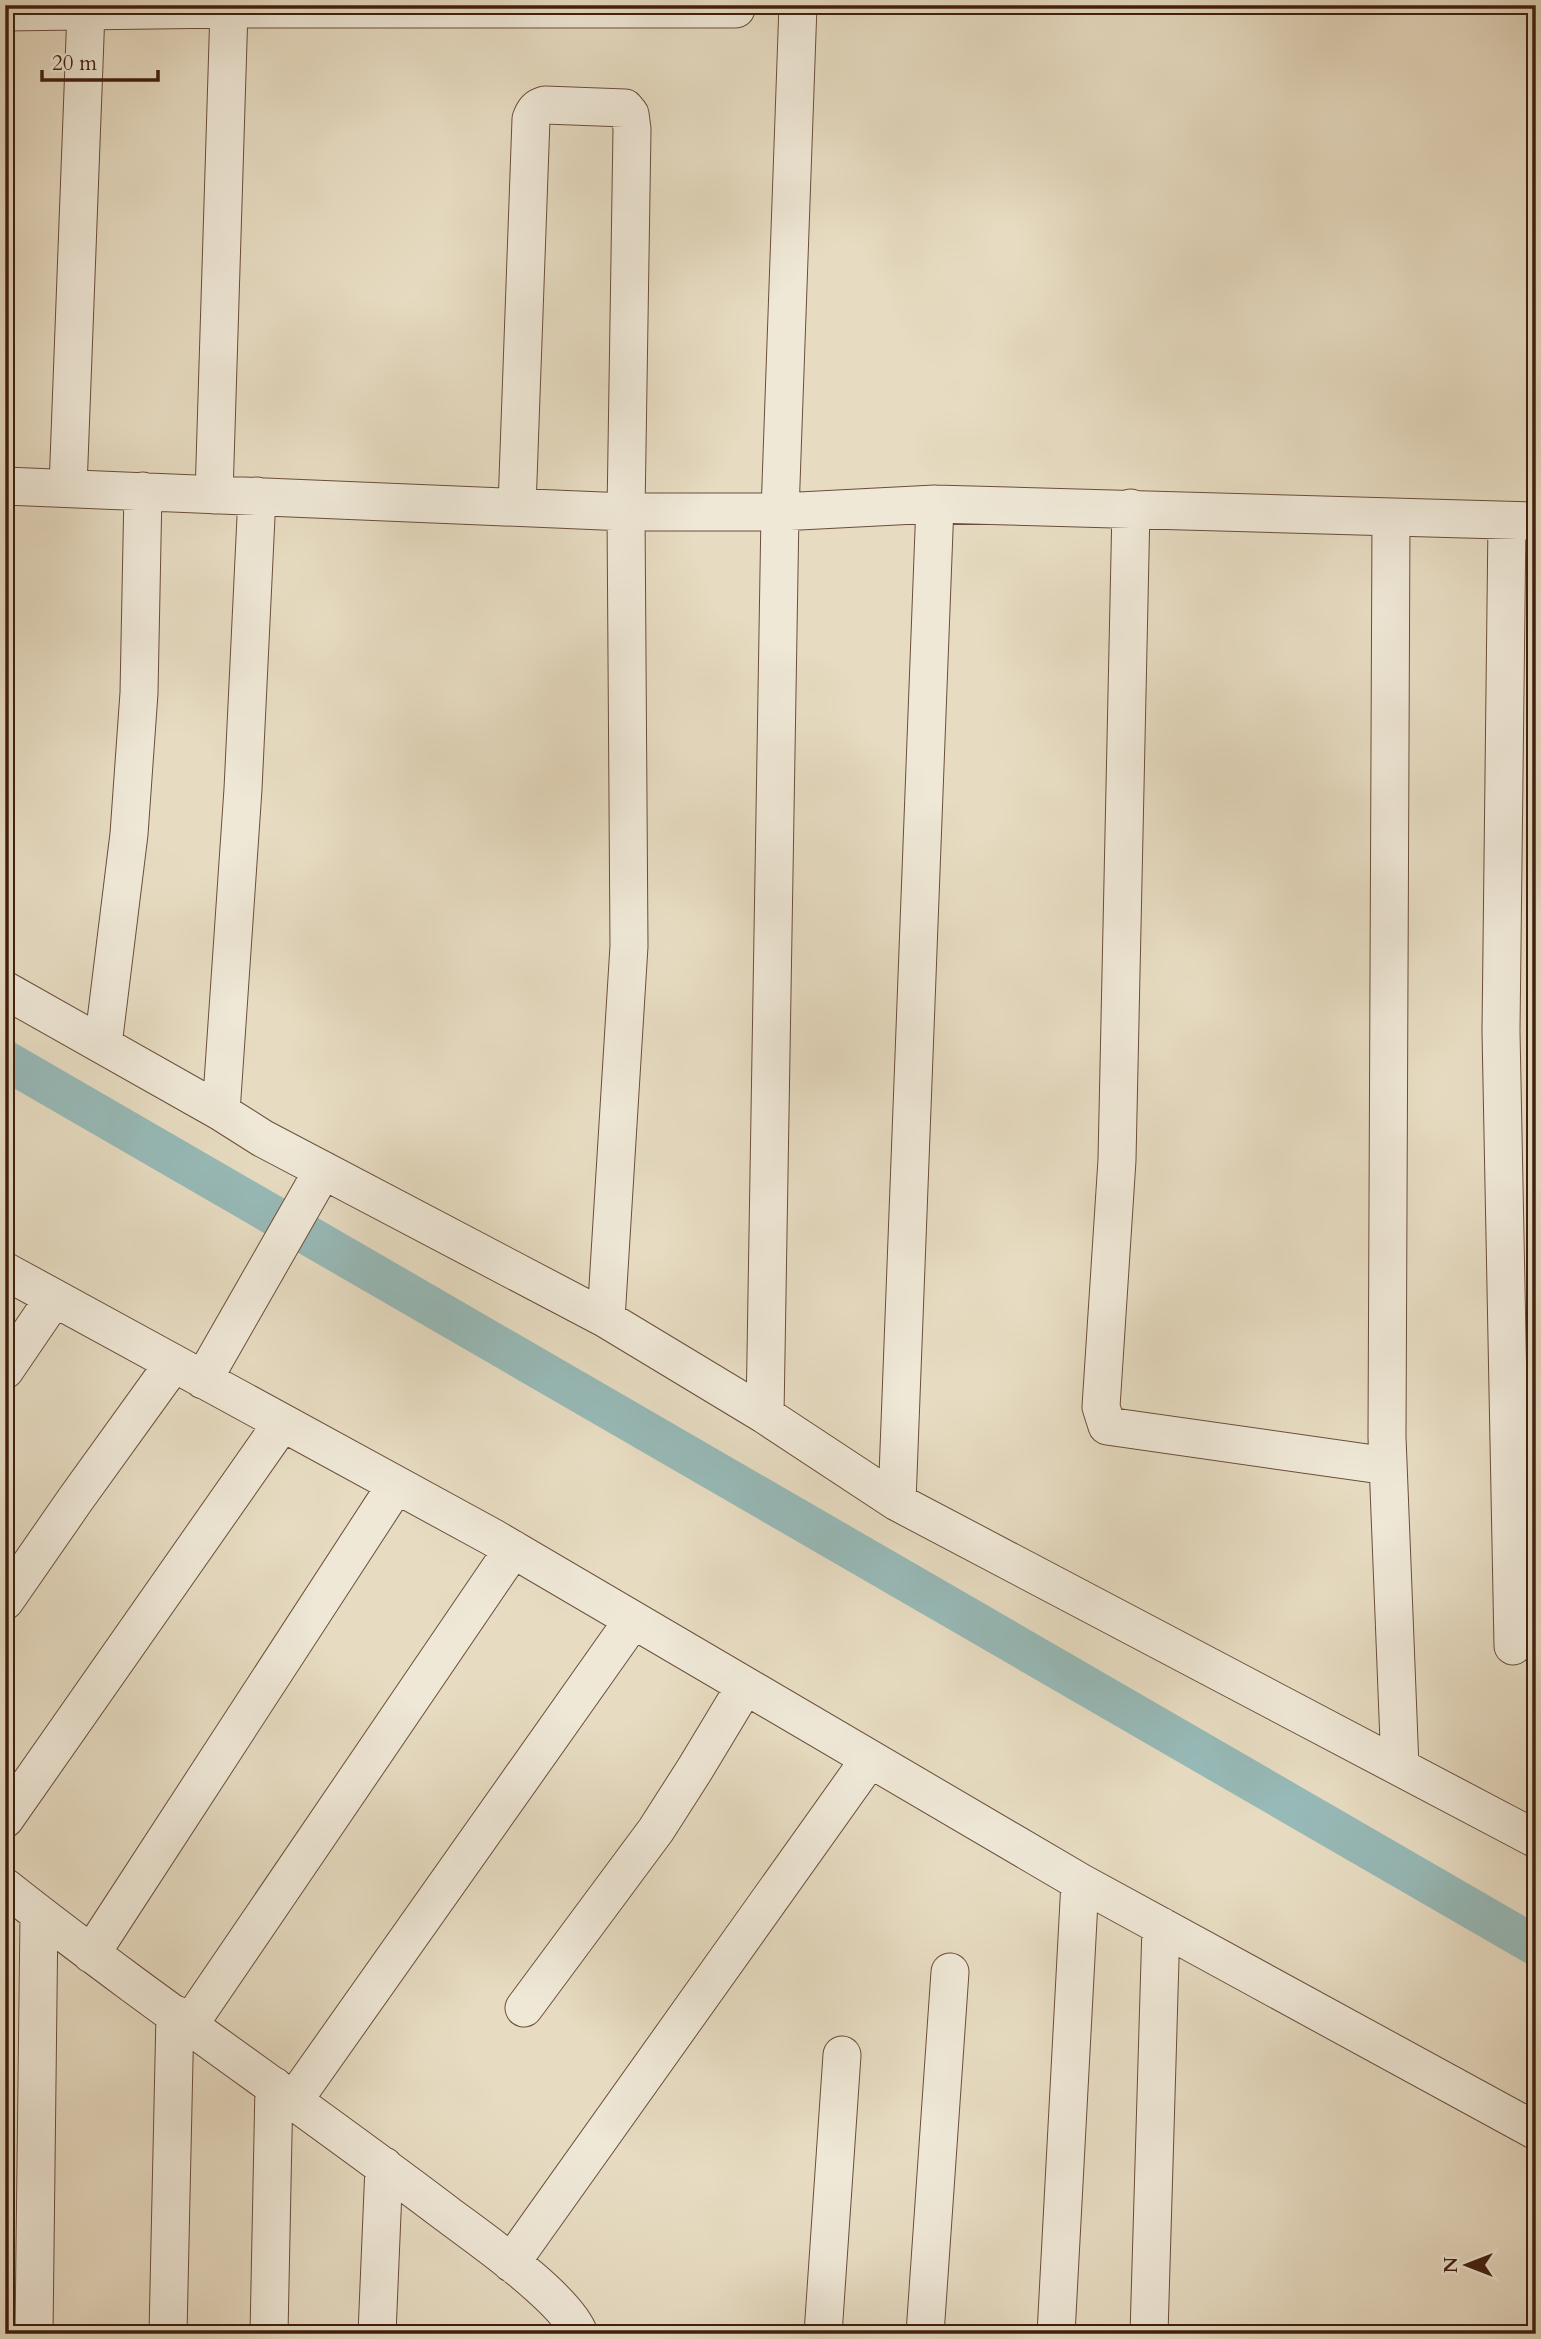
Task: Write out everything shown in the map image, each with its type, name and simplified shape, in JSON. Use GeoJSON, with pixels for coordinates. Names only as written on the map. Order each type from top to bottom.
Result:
{"type":"FeatureCollection","features":[{"type":"Feature","properties":{"kind":"street"},"geometry":{"type":"LineString","coordinates":[[765,1415],[780,512],[798,5]]}},
{"type":"Feature","properties":{"kind":"street"},"geometry":{"type":"LineString","coordinates":[[5,12],[367,7],[736,9]]}},
{"type":"Feature","properties":{"kind":"street"},"geometry":{"type":"LineString","coordinates":[[214,495],[229,9]]}},
{"type":"Feature","properties":{"kind":"street"},"geometry":{"type":"LineString","coordinates":[[68,488],[86,11]]}},
{"type":"Feature","properties":{"kind":"street"},"geometry":{"type":"LineString","coordinates":[[517,507],[531,119],[533,112],[545,105],[625,108],[630,114],[632,129],[626,512],[629,946],[606,1319]]}},
{"type":"Feature","properties":{"kind":"street"},"geometry":{"type":"LineString","coordinates":[[5,486],[626,512],[780,512],[935,504],[1522,521],[1501,1031],[1513,1646]]}},
{"type":"Feature","properties":{"kind":"street"},"geometry":{"type":"LineString","coordinates":[[103,1045],[129,834],[139,693],[142,491]]}},
{"type":"Feature","properties":{"kind":"street"},"geometry":{"type":"LineString","coordinates":[[221,1112],[243,789],[257,496]]}},
{"type":"Feature","properties":{"kind":"street"},"geometry":{"type":"LineString","coordinates":[[897,1502],[935,504]]}},
{"type":"Feature","properties":{"kind":"street"},"geometry":{"type":"LineString","coordinates":[[1131,508],[1117,1160],[1101,1407],[1107,1426],[1388,1466]]}},
{"type":"Feature","properties":{"kind":"street"},"geometry":{"type":"LineString","coordinates":[[1391,518],[1388,1466],[1400,1767]]}},
{"type":"Feature","properties":{"kind":"street"},"geometry":{"type":"LineString","coordinates":[[5,990],[262,1138],[606,1319],[765,1415],[897,1502],[1536,1839]]}},
{"type":"Feature","properties":{"kind":"street"},"geometry":{"type":"LineString","coordinates":[[5,1601],[75,1500],[188,1372],[230,1334],[323,1170]]}},
{"type":"Feature","properties":{"kind":"street"},"geometry":{"type":"LineString","coordinates":[[5,1271],[513,1549],[1080,1882],[1536,2131]]}},
{"type":"Feature","properties":{"kind":"street"},"geometry":{"type":"LineString","coordinates":[[5,1370],[54,1298]]}},
{"type":"Feature","properties":{"kind":"street"},"geometry":{"type":"LineString","coordinates":[[5,1819],[282,1423]]}},
{"type":"Feature","properties":{"kind":"street"},"geometry":{"type":"LineString","coordinates":[[91,1954],[396,1485]]}},
{"type":"Feature","properties":{"kind":"street"},"geometry":{"type":"LineString","coordinates":[[168,2334],[182,2020],[513,1549]]}},
{"type":"Feature","properties":{"kind":"street"},"geometry":{"type":"LineString","coordinates":[[269,2334],[284,2093],[633,1620]]}},
{"type":"Feature","properties":{"kind":"street"},"geometry":{"type":"LineString","coordinates":[[524,2008],[656,1830],[745,1686]]}},
{"type":"Feature","properties":{"kind":"street"},"geometry":{"type":"LineString","coordinates":[[511,2263],[869,1760]]}},
{"type":"Feature","properties":{"kind":"street"},"geometry":{"type":"LineString","coordinates":[[1056,2334],[1080,1882]]}},
{"type":"Feature","properties":{"kind":"street"},"geometry":{"type":"LineString","coordinates":[[5,1887],[91,1954],[384,2166],[511,2263],[568,2314],[579,2334]]}},
{"type":"Feature","properties":{"kind":"street"},"geometry":{"type":"LineString","coordinates":[[34,2334],[39,1914]]}},
{"type":"Feature","properties":{"kind":"street"},"geometry":{"type":"LineString","coordinates":[[1149,2334],[1161,1926]]}},
{"type":"Feature","properties":{"kind":"street"},"geometry":{"type":"LineString","coordinates":[[925,2334],[950,1972]]}},
{"type":"Feature","properties":{"kind":"street"},"geometry":{"type":"LineString","coordinates":[[823,2334],[842,2055]]}},
{"type":"Feature","properties":{"kind":"street"},"geometry":{"type":"LineString","coordinates":[[377,2334],[384,2166]]}},
{"type":"Feature","properties":{"kind":"waterway"},"geometry":{"type":"LineString","coordinates":[[5,1060],[1536,1946]]}}]}
